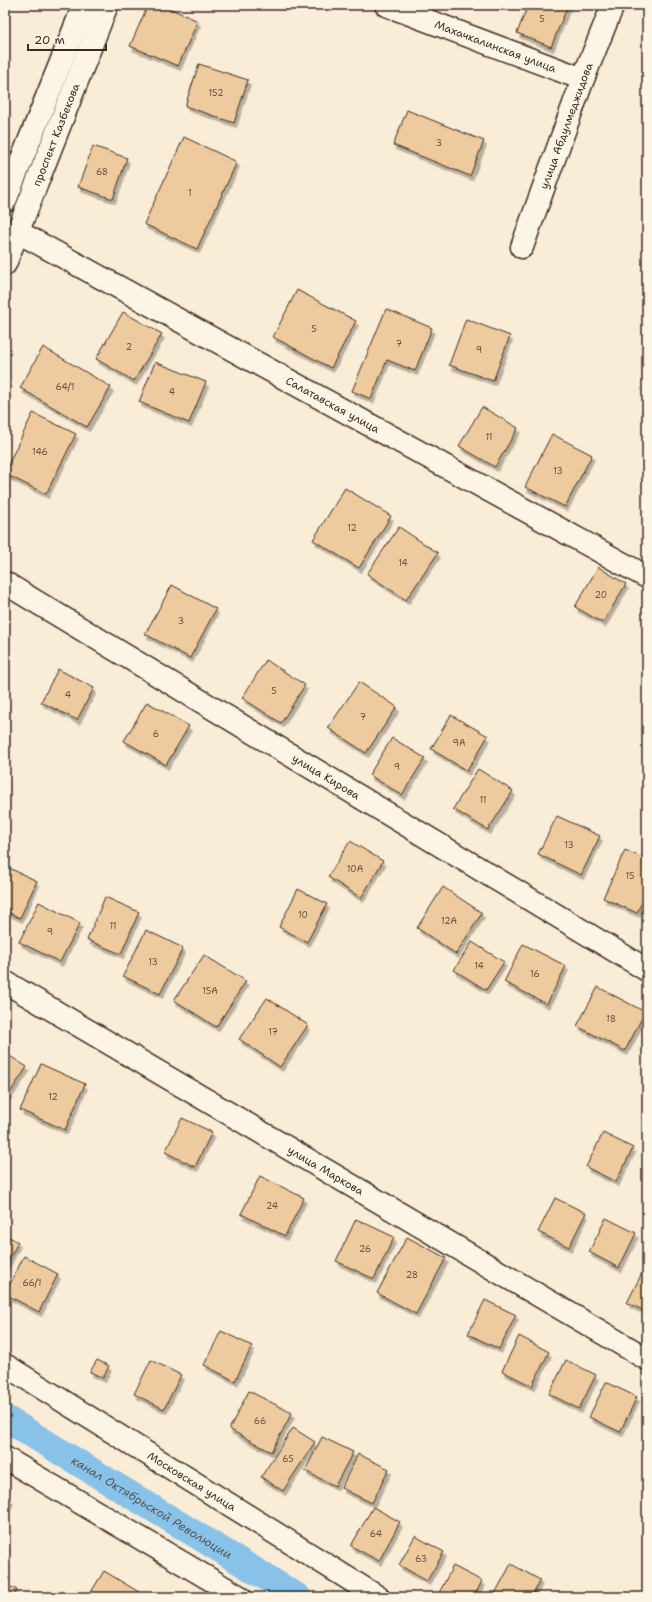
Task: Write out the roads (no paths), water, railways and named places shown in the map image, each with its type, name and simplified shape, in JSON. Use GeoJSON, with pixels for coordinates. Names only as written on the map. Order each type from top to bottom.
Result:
{"type":"FeatureCollection","features":[{"type":"Feature","properties":{"kind":"main road","name":"проспект Казбекова"},"geometry":{"type":"LineString","coordinates":[[5,201],[84,5]]}},
{"type":"Feature","properties":{"kind":"main road","name":"проспект Казбекова"},"geometry":{"type":"LineString","coordinates":[[5,264],[107,5]]}},
{"type":"Feature","properties":{"kind":"main road","name":"Махачкалинская улица"},"geometry":{"type":"LineString","coordinates":[[386,5],[582,79]]}},
{"type":"Feature","properties":{"kind":"main road","name":"улица Абдулмеджидова"},"geometry":{"type":"LineString","coordinates":[[522,247],[582,79],[613,5]]}},
{"type":"Feature","properties":{"kind":"main road","name":"Салатавская улица"},"geometry":{"type":"LineString","coordinates":[[18,232],[647,577]]}},
{"type":"Feature","properties":{"kind":"main road","name":"улица Кирова"},"geometry":{"type":"LineString","coordinates":[[5,583],[647,970]]}},
{"type":"Feature","properties":{"kind":"main road","name":"улица Маркова"},"geometry":{"type":"LineString","coordinates":[[5,982],[647,1359]]}},
{"type":"Feature","properties":{"kind":"main road","name":"Московская улица"},"geometry":{"type":"LineString","coordinates":[[5,1365],[378,1597]]}},
{"type":"Feature","properties":{"kind":"main road"},"geometry":{"type":"LineString","coordinates":[[5,1458],[240,1597]]}},
{"type":"Feature","properties":{"kind":"waterway","name":"канал Октябрьской Революции"},"geometry":{"type":"LineString","coordinates":[[5,1418],[298,1597]]}}]}
